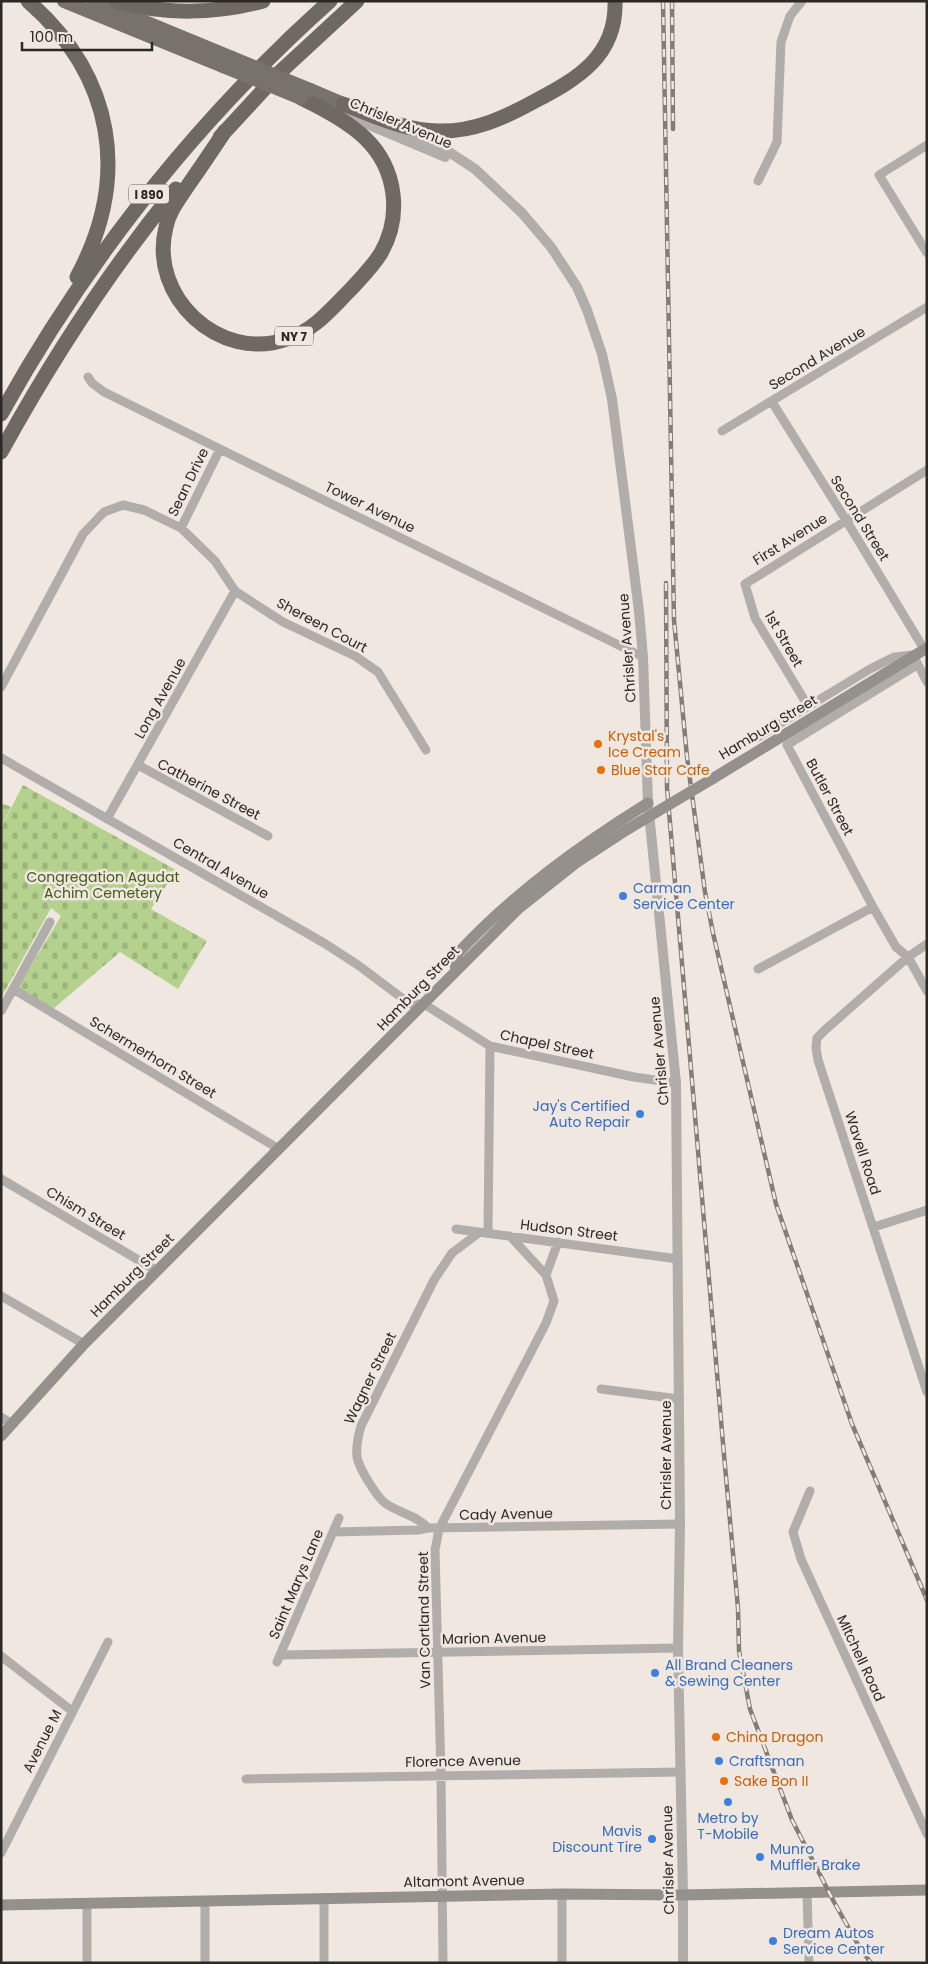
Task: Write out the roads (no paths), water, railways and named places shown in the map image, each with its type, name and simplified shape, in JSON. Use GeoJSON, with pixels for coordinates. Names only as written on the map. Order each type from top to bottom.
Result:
{"type":"FeatureCollection","features":[{"type":"Feature","properties":{"kind":"highway"},"geometry":{"type":"LineString","coordinates":[[24,374],[92,246],[105,201],[108,166],[108,150],[103,120],[94,91],[82,65],[59,31],[28,1]]}},
{"type":"Feature","properties":{"kind":"highway","name":"NY 7"},"geometry":{"type":"LineString","coordinates":[[64,1],[227,62],[306,94],[345,122],[374,148],[386,169],[391,182],[394,200],[391,231],[380,255],[363,276],[318,322],[303,332],[275,343],[235,342],[211,332],[182,306],[166,272],[163,249],[164,236],[170,216],[225,131]]}},
{"type":"Feature","properties":{"kind":"highway"},"geometry":{"type":"LineString","coordinates":[[94,1],[227,62]]}},
{"type":"Feature","properties":{"kind":"highway"},"geometry":{"type":"LineString","coordinates":[[116,1],[145,8],[183,12],[220,10],[264,1]]}},
{"type":"Feature","properties":{"kind":"highway","name":"I 890"},"geometry":{"type":"LineString","coordinates":[[1,414],[24,374],[88,274],[166,171],[239,89],[330,1]]}},
{"type":"Feature","properties":{"kind":"highway","name":"I 890"},"geometry":{"type":"LineString","coordinates":[[1,452],[60,350],[103,285],[174,190],[225,131],[294,60],[357,1]]}},
{"type":"Feature","properties":{"kind":"highway"},"geometry":{"type":"LineString","coordinates":[[306,94],[343,104],[399,124],[424,130],[462,130],[488,124],[561,87],[583,73],[606,44],[614,20],[615,1]]}},
{"type":"Feature","properties":{"kind":"main road","name":"Hamburg Street"},"geometry":{"type":"LineString","coordinates":[[1,1436],[84,1344],[424,1004],[456,969],[518,909],[576,863],[628,829],[915,660],[926,649]]}},
{"type":"Feature","properties":{"kind":"main road"},"geometry":{"type":"LineString","coordinates":[[456,969],[454,962],[458,953],[514,898],[568,855],[648,803]]}},
{"type":"Feature","properties":{"kind":"main road","name":"Altamont Avenue"},"geometry":{"type":"LineString","coordinates":[[1,1905],[562,1894],[683,1895],[927,1890]]}},
{"type":"Feature","properties":{"kind":"street"},"geometry":{"type":"LineString","coordinates":[[758,180],[777,142],[781,42],[790,16],[802,1]]}},
{"type":"Feature","properties":{"kind":"street","name":"Chrisler Avenue"},"geometry":{"type":"LineString","coordinates":[[306,94],[341,112],[460,164],[487,180]]}},
{"type":"Feature","properties":{"kind":"street","name":"Chrisler Avenue"},"geometry":{"type":"LineString","coordinates":[[343,104],[449,152],[487,180],[522,213],[551,247],[576,288],[596,332],[608,377],[639,611],[643,656],[648,803],[676,1083],[680,1524],[678,1648],[683,1963]]}},
{"type":"Feature","properties":{"kind":"street"},"geometry":{"type":"LineString","coordinates":[[927,145],[879,175],[927,253]]}},
{"type":"Feature","properties":{"kind":"street","name":"Second Avenue"},"geometry":{"type":"LineString","coordinates":[[722,431],[927,307]]}},
{"type":"Feature","properties":{"kind":"street","name":"Tower Avenue"},"geometry":{"type":"LineString","coordinates":[[88,377],[92,383],[104,392],[643,656]]}},
{"type":"Feature","properties":{"kind":"street","name":"Second Street"},"geometry":{"type":"LineString","coordinates":[[772,402],[926,649]]}},
{"type":"Feature","properties":{"kind":"street","name":"Sean Drive"},"geometry":{"type":"LineString","coordinates":[[181,528],[220,449]]}},
{"type":"Feature","properties":{"kind":"street","name":"First Avenue"},"geometry":{"type":"LineString","coordinates":[[745,584],[927,470]]}},
{"type":"Feature","properties":{"kind":"street","name":"Shereen Court"},"geometry":{"type":"LineString","coordinates":[[1,687],[83,534],[104,512],[123,505],[144,510],[181,528],[215,561],[236,591],[283,622],[355,656],[378,672],[426,750]]}},
{"type":"Feature","properties":{"kind":"street","name":"1st Street"},"geometry":{"type":"LineString","coordinates":[[745,584],[755,618],[808,706]]}},
{"type":"Feature","properties":{"kind":"street","name":"Long Avenue"},"geometry":{"type":"LineString","coordinates":[[108,819],[236,591]]}},
{"type":"Feature","properties":{"kind":"street"},"geometry":{"type":"LineString","coordinates":[[758,737],[894,657],[915,660],[927,682]]}},
{"type":"Feature","properties":{"kind":"street","name":"Butler Street"},"geometry":{"type":"LineString","coordinates":[[915,660],[787,745],[896,947],[908,958],[927,991]]}},
{"type":"Feature","properties":{"kind":"street","name":"Central Avenue"},"geometry":{"type":"LineString","coordinates":[[1,758],[324,943],[358,964],[410,1004],[424,1004]]}},
{"type":"Feature","properties":{"kind":"street","name":"Catherine Street"},"geometry":{"type":"LineString","coordinates":[[138,765],[268,836]]}},
{"type":"Feature","properties":{"kind":"street"},"geometry":{"type":"LineString","coordinates":[[758,968],[873,906]]}},
{"type":"Feature","properties":{"kind":"street"},"geometry":{"type":"LineString","coordinates":[[1,1011],[50,922]]}},
{"type":"Feature","properties":{"kind":"street"},"geometry":{"type":"LineString","coordinates":[[908,958],[927,944]]}},
{"type":"Feature","properties":{"kind":"street","name":"Wavell Road"},"geometry":{"type":"LineString","coordinates":[[908,958],[825,1030],[817,1038],[816,1048],[818,1060],[927,1392]]}},
{"type":"Feature","properties":{"kind":"street","name":"Schermerhorn Street"},"geometry":{"type":"LineString","coordinates":[[13,989],[278,1149]]}},
{"type":"Feature","properties":{"kind":"street","name":"Chapel Street"},"geometry":{"type":"LineString","coordinates":[[424,1004],[490,1046],[634,1077],[676,1083]]}},
{"type":"Feature","properties":{"kind":"street"},"geometry":{"type":"LineString","coordinates":[[484,1232],[490,1046]]}},
{"type":"Feature","properties":{"kind":"street","name":"Chism Street"},"geometry":{"type":"LineString","coordinates":[[1,1179],[157,1271]]}},
{"type":"Feature","properties":{"kind":"street"},"geometry":{"type":"LineString","coordinates":[[874,1227],[927,1210]]}},
{"type":"Feature","properties":{"kind":"street","name":"Hudson Street"},"geometry":{"type":"LineString","coordinates":[[456,1229],[678,1259]]}},
{"type":"Feature","properties":{"kind":"street","name":"Wagner Street"},"geometry":{"type":"LineString","coordinates":[[428,1528],[423,1522],[385,1504],[375,1493],[357,1458],[357,1438],[360,1426],[434,1280],[452,1253],[484,1232]]}},
{"type":"Feature","properties":{"kind":"street","name":"Van Cortland Street"},"geometry":{"type":"LineString","coordinates":[[443,1963],[441,1775],[435,1550],[439,1529],[546,1323],[554,1300],[546,1275],[510,1236]]}},
{"type":"Feature","properties":{"kind":"street"},"geometry":{"type":"LineString","coordinates":[[546,1275],[558,1242]]}},
{"type":"Feature","properties":{"kind":"street"},"geometry":{"type":"LineString","coordinates":[[1,1296],[84,1344]]}},
{"type":"Feature","properties":{"kind":"street"},"geometry":{"type":"LineString","coordinates":[[601,1389],[679,1399]]}},
{"type":"Feature","properties":{"kind":"street"},"geometry":{"type":"LineString","coordinates":[[1,1417],[12,1424]]}},
{"type":"Feature","properties":{"kind":"street","name":"MItchell Road"},"geometry":{"type":"LineString","coordinates":[[810,1492],[793,1532],[801,1560],[927,1834]]}},
{"type":"Feature","properties":{"kind":"street","name":"Saint Marys Lane"},"geometry":{"type":"LineString","coordinates":[[279,1658],[339,1518]]}},
{"type":"Feature","properties":{"kind":"street","name":"Cady Avenue"},"geometry":{"type":"LineString","coordinates":[[333,1532],[418,1530],[428,1528],[680,1524]]}},
{"type":"Feature","properties":{"kind":"street","name":"Avenue M"},"geometry":{"type":"LineString","coordinates":[[1,1853],[108,1642]]}},
{"type":"Feature","properties":{"kind":"street","name":"Marion Avenue"},"geometry":{"type":"LineString","coordinates":[[279,1658],[678,1648]]}},
{"type":"Feature","properties":{"kind":"street"},"geometry":{"type":"LineString","coordinates":[[1,1656],[72,1711]]}},
{"type":"Feature","properties":{"kind":"street","name":"Florence Avenue"},"geometry":{"type":"LineString","coordinates":[[246,1779],[681,1772]]}},
{"type":"Feature","properties":{"kind":"street"},"geometry":{"type":"LineString","coordinates":[[807,1892],[809,1963]]}},
{"type":"Feature","properties":{"kind":"street"},"geometry":{"type":"LineString","coordinates":[[562,1894],[562,1963]]}},
{"type":"Feature","properties":{"kind":"street"},"geometry":{"type":"LineString","coordinates":[[324,1899],[324,1963]]}},
{"type":"Feature","properties":{"kind":"street"},"geometry":{"type":"LineString","coordinates":[[205,1901],[205,1963]]}},
{"type":"Feature","properties":{"kind":"street"},"geometry":{"type":"LineString","coordinates":[[87,1903],[87,1963]]}},
{"type":"Feature","properties":{"kind":"railway"},"geometry":{"type":"LineString","coordinates":[[663,1],[674,620],[687,757],[705,892],[776,1204],[852,1424],[927,1600]]}},
{"type":"Feature","properties":{"kind":"railway"},"geometry":{"type":"LineString","coordinates":[[672,1],[673,129]]}},
{"type":"Feature","properties":{"kind":"railway"},"geometry":{"type":"LineString","coordinates":[[666,583],[667,788],[738,1608],[739,1651],[750,1709],[792,1820],[834,1902],[860,1948],[871,1963]]}},
{"type":"Feature","properties":{"kind":"place","name":"Krystal's Ice Cream"},"geometry":{"type":"Point","coordinates":[598,744]}},
{"type":"Feature","properties":{"kind":"place","name":"Blue Star Cafe"},"geometry":{"type":"Point","coordinates":[601,770]}},
{"type":"Feature","properties":{"kind":"place","name":"Carman Service Center"},"geometry":{"type":"Point","coordinates":[623,896]}},
{"type":"Feature","properties":{"kind":"place","name":"Jay's Certified Auto Repair"},"geometry":{"type":"Point","coordinates":[640,1114]}},
{"type":"Feature","properties":{"kind":"place","name":"All Brand Cleaners & Sewing Center"},"geometry":{"type":"Point","coordinates":[655,1673]}},
{"type":"Feature","properties":{"kind":"place","name":"China Dragon"},"geometry":{"type":"Point","coordinates":[716,1737]}},
{"type":"Feature","properties":{"kind":"place","name":"Craftsman"},"geometry":{"type":"Point","coordinates":[719,1761]}},
{"type":"Feature","properties":{"kind":"place","name":"Sake Bon II"},"geometry":{"type":"Point","coordinates":[724,1781]}},
{"type":"Feature","properties":{"kind":"place","name":"Metro by T-Mobile"},"geometry":{"type":"Point","coordinates":[728,1802]}},
{"type":"Feature","properties":{"kind":"place","name":"Mavis Discount Tire"},"geometry":{"type":"Point","coordinates":[652,1839]}},
{"type":"Feature","properties":{"kind":"place","name":"Munro Muffler Brake"},"geometry":{"type":"Point","coordinates":[760,1857]}},
{"type":"Feature","properties":{"kind":"place","name":"Dream Autos Service Center"},"geometry":{"type":"Point","coordinates":[773,1941]}},
{"type":"Feature","properties":{"kind":"park label","name":"Congregation Agudat Achim Cemetery"},"geometry":{"type":"Point","coordinates":[103,886]}}]}
